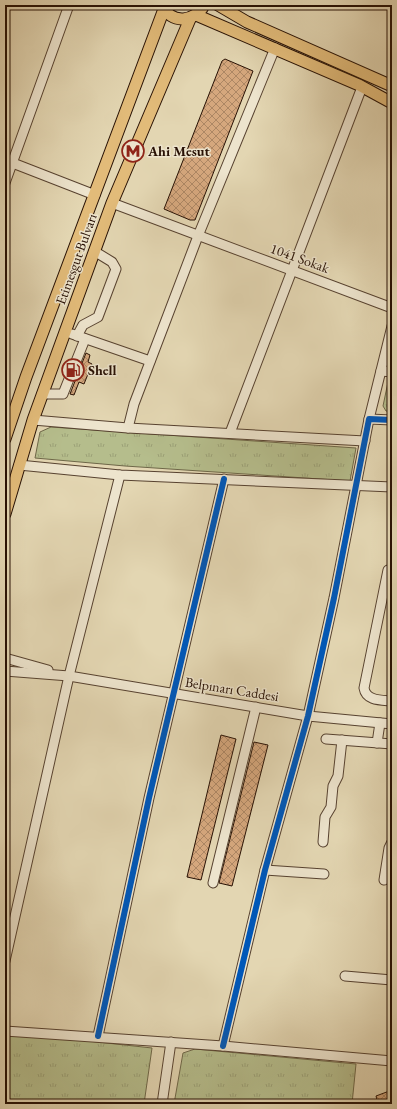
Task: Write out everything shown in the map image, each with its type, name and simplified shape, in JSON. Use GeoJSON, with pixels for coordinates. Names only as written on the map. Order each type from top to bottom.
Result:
{"type":"FeatureCollection","features":[{"type":"Feature","properties":{"kind":"main road","name":"Etimesgut Bulvarı"},"geometry":{"type":"LineString","coordinates":[[5,514],[33,420],[112,203],[193,17],[204,5]]}},
{"type":"Feature","properties":{"kind":"main road"},"geometry":{"type":"LineString","coordinates":[[218,5],[247,22],[392,86]]}},
{"type":"Feature","properties":{"kind":"main road","name":"Etimesgut Bulvarı"},"geometry":{"type":"LineString","coordinates":[[6,434],[163,7]]}},
{"type":"Feature","properties":{"kind":"main road"},"geometry":{"type":"LineString","coordinates":[[163,7],[175,18],[193,17],[275,48],[362,87],[392,103]]}},
{"type":"Feature","properties":{"kind":"street"},"geometry":{"type":"LineString","coordinates":[[5,182],[9,161],[69,5]]}},
{"type":"Feature","properties":{"kind":"street"},"geometry":{"type":"LineString","coordinates":[[128,428],[134,404],[198,236],[275,48]]}},
{"type":"Feature","properties":{"kind":"street"},"geometry":{"type":"LineString","coordinates":[[230,433],[362,87]]}},
{"type":"Feature","properties":{"kind":"street"},"geometry":{"type":"LineString","coordinates":[[9,161],[95,195]]}},
{"type":"Feature","properties":{"kind":"street","name":"1041 Sokak"},"geometry":{"type":"LineString","coordinates":[[112,203],[198,236],[293,269],[392,308]]}},
{"type":"Feature","properties":{"kind":"street"},"geometry":{"type":"LineString","coordinates":[[42,394],[63,394],[81,337],[82,326],[98,317],[116,269],[112,262],[94,251]]}},
{"type":"Feature","properties":{"kind":"street"},"geometry":{"type":"LineString","coordinates":[[223,1046],[265,870],[308,716],[334,598],[369,419],[392,326]]}},
{"type":"Feature","properties":{"kind":"street"},"geometry":{"type":"LineString","coordinates":[[66,332],[150,361]]}},
{"type":"Feature","properties":{"kind":"street"},"geometry":{"type":"LineString","coordinates":[[381,371],[392,372]]}},
{"type":"Feature","properties":{"kind":"street"},"geometry":{"type":"LineString","coordinates":[[369,419],[392,420]]}},
{"type":"Feature","properties":{"kind":"street"},"geometry":{"type":"LineString","coordinates":[[33,420],[128,428],[365,441]]}},
{"type":"Feature","properties":{"kind":"street"},"geometry":{"type":"LineString","coordinates":[[19,465],[120,475],[224,478],[392,487]]}},
{"type":"Feature","properties":{"kind":"street"},"geometry":{"type":"LineString","coordinates":[[5,961],[69,676],[120,475]]}},
{"type":"Feature","properties":{"kind":"street"},"geometry":{"type":"LineString","coordinates":[[98,1036],[173,693],[224,478]]}},
{"type":"Feature","properties":{"kind":"street"},"geometry":{"type":"LineString","coordinates":[[388,570],[364,688],[365,694],[372,698],[392,701]]}},
{"type":"Feature","properties":{"kind":"street","name":"Belpınarı Caddesi"},"geometry":{"type":"LineString","coordinates":[[5,658],[69,676]]}},
{"type":"Feature","properties":{"kind":"street","name":"Belpınarı Caddesi"},"geometry":{"type":"LineString","coordinates":[[5,671],[69,676],[308,716],[392,724]]}},
{"type":"Feature","properties":{"kind":"street"},"geometry":{"type":"LineString","coordinates":[[214,883],[256,707]]}},
{"type":"Feature","properties":{"kind":"street"},"geometry":{"type":"LineString","coordinates":[[377,743],[380,723]]}},
{"type":"Feature","properties":{"kind":"street"},"geometry":{"type":"LineString","coordinates":[[326,739],[392,744]]}},
{"type":"Feature","properties":{"kind":"street"},"geometry":{"type":"LineString","coordinates":[[323,842],[325,817],[331,807],[333,786],[338,776],[342,740]]}},
{"type":"Feature","properties":{"kind":"street"},"geometry":{"type":"LineString","coordinates":[[384,880],[389,848],[392,842]]}},
{"type":"Feature","properties":{"kind":"street"},"geometry":{"type":"LineString","coordinates":[[265,870],[324,874]]}},
{"type":"Feature","properties":{"kind":"street"},"geometry":{"type":"LineString","coordinates":[[345,976],[392,980]]}},
{"type":"Feature","properties":{"kind":"street"},"geometry":{"type":"LineString","coordinates":[[5,1031],[98,1036],[392,1061]]}},
{"type":"Feature","properties":{"kind":"street"},"geometry":{"type":"LineString","coordinates":[[162,1104],[171,1042]]}},
{"type":"Feature","properties":{"kind":"green space"},"geometry":{"type":"Polygon","coordinates":[[[392,380],[392,412],[386,411],[383,406],[388,382],[392,380]]]}},
{"type":"Feature","properties":{"kind":"green space"},"geometry":{"type":"Polygon","coordinates":[[[51,427],[356,448],[350,481],[125,466],[35,458],[40,432],[51,427]]]}},
{"type":"Feature","properties":{"kind":"green space"},"geometry":{"type":"Polygon","coordinates":[[[5,1035],[70,1039],[152,1048],[144,1104],[5,1104],[5,1035]]]}},
{"type":"Feature","properties":{"kind":"green space"},"geometry":{"type":"Polygon","coordinates":[[[195,1049],[356,1064],[352,1104],[174,1104],[183,1053],[195,1049]]]}},
{"type":"Feature","properties":{"kind":"building"},"geometry":{"type":"Polygon","coordinates":[[[225,59],[253,71],[195,220],[190,220],[164,209],[222,61],[225,59]]]}},
{"type":"Feature","properties":{"kind":"building"},"geometry":{"type":"Polygon","coordinates":[[[86,353],[90,355],[88,362],[92,364],[84,384],[79,382],[74,395],[70,394],[86,353]]]}},
{"type":"Feature","properties":{"kind":"building"},"geometry":{"type":"Polygon","coordinates":[[[221,735],[236,739],[201,880],[187,877],[221,735]]]}},
{"type":"Feature","properties":{"kind":"building"},"geometry":{"type":"Polygon","coordinates":[[[254,742],[268,745],[232,886],[219,883],[254,742]]]}},
{"type":"Feature","properties":{"kind":"building"},"geometry":{"type":"Polygon","coordinates":[[[392,1090],[392,1104],[378,1104],[376,1096],[392,1090]]]}},
{"type":"Feature","properties":{"kind":"cycle path"},"geometry":{"type":"LineString","coordinates":[[223,1046],[265,870],[308,716],[334,598],[369,419],[392,420]]}},
{"type":"Feature","properties":{"kind":"cycle path"},"geometry":{"type":"LineString","coordinates":[[98,1036],[149,798],[224,479]]}},
{"type":"Feature","properties":{"kind":"place","name":"Ahi Mesut"},"geometry":{"type":"Point","coordinates":[133,151]}},
{"type":"Feature","properties":{"kind":"place","name":"Shell"},"geometry":{"type":"Point","coordinates":[73,370]}}]}
